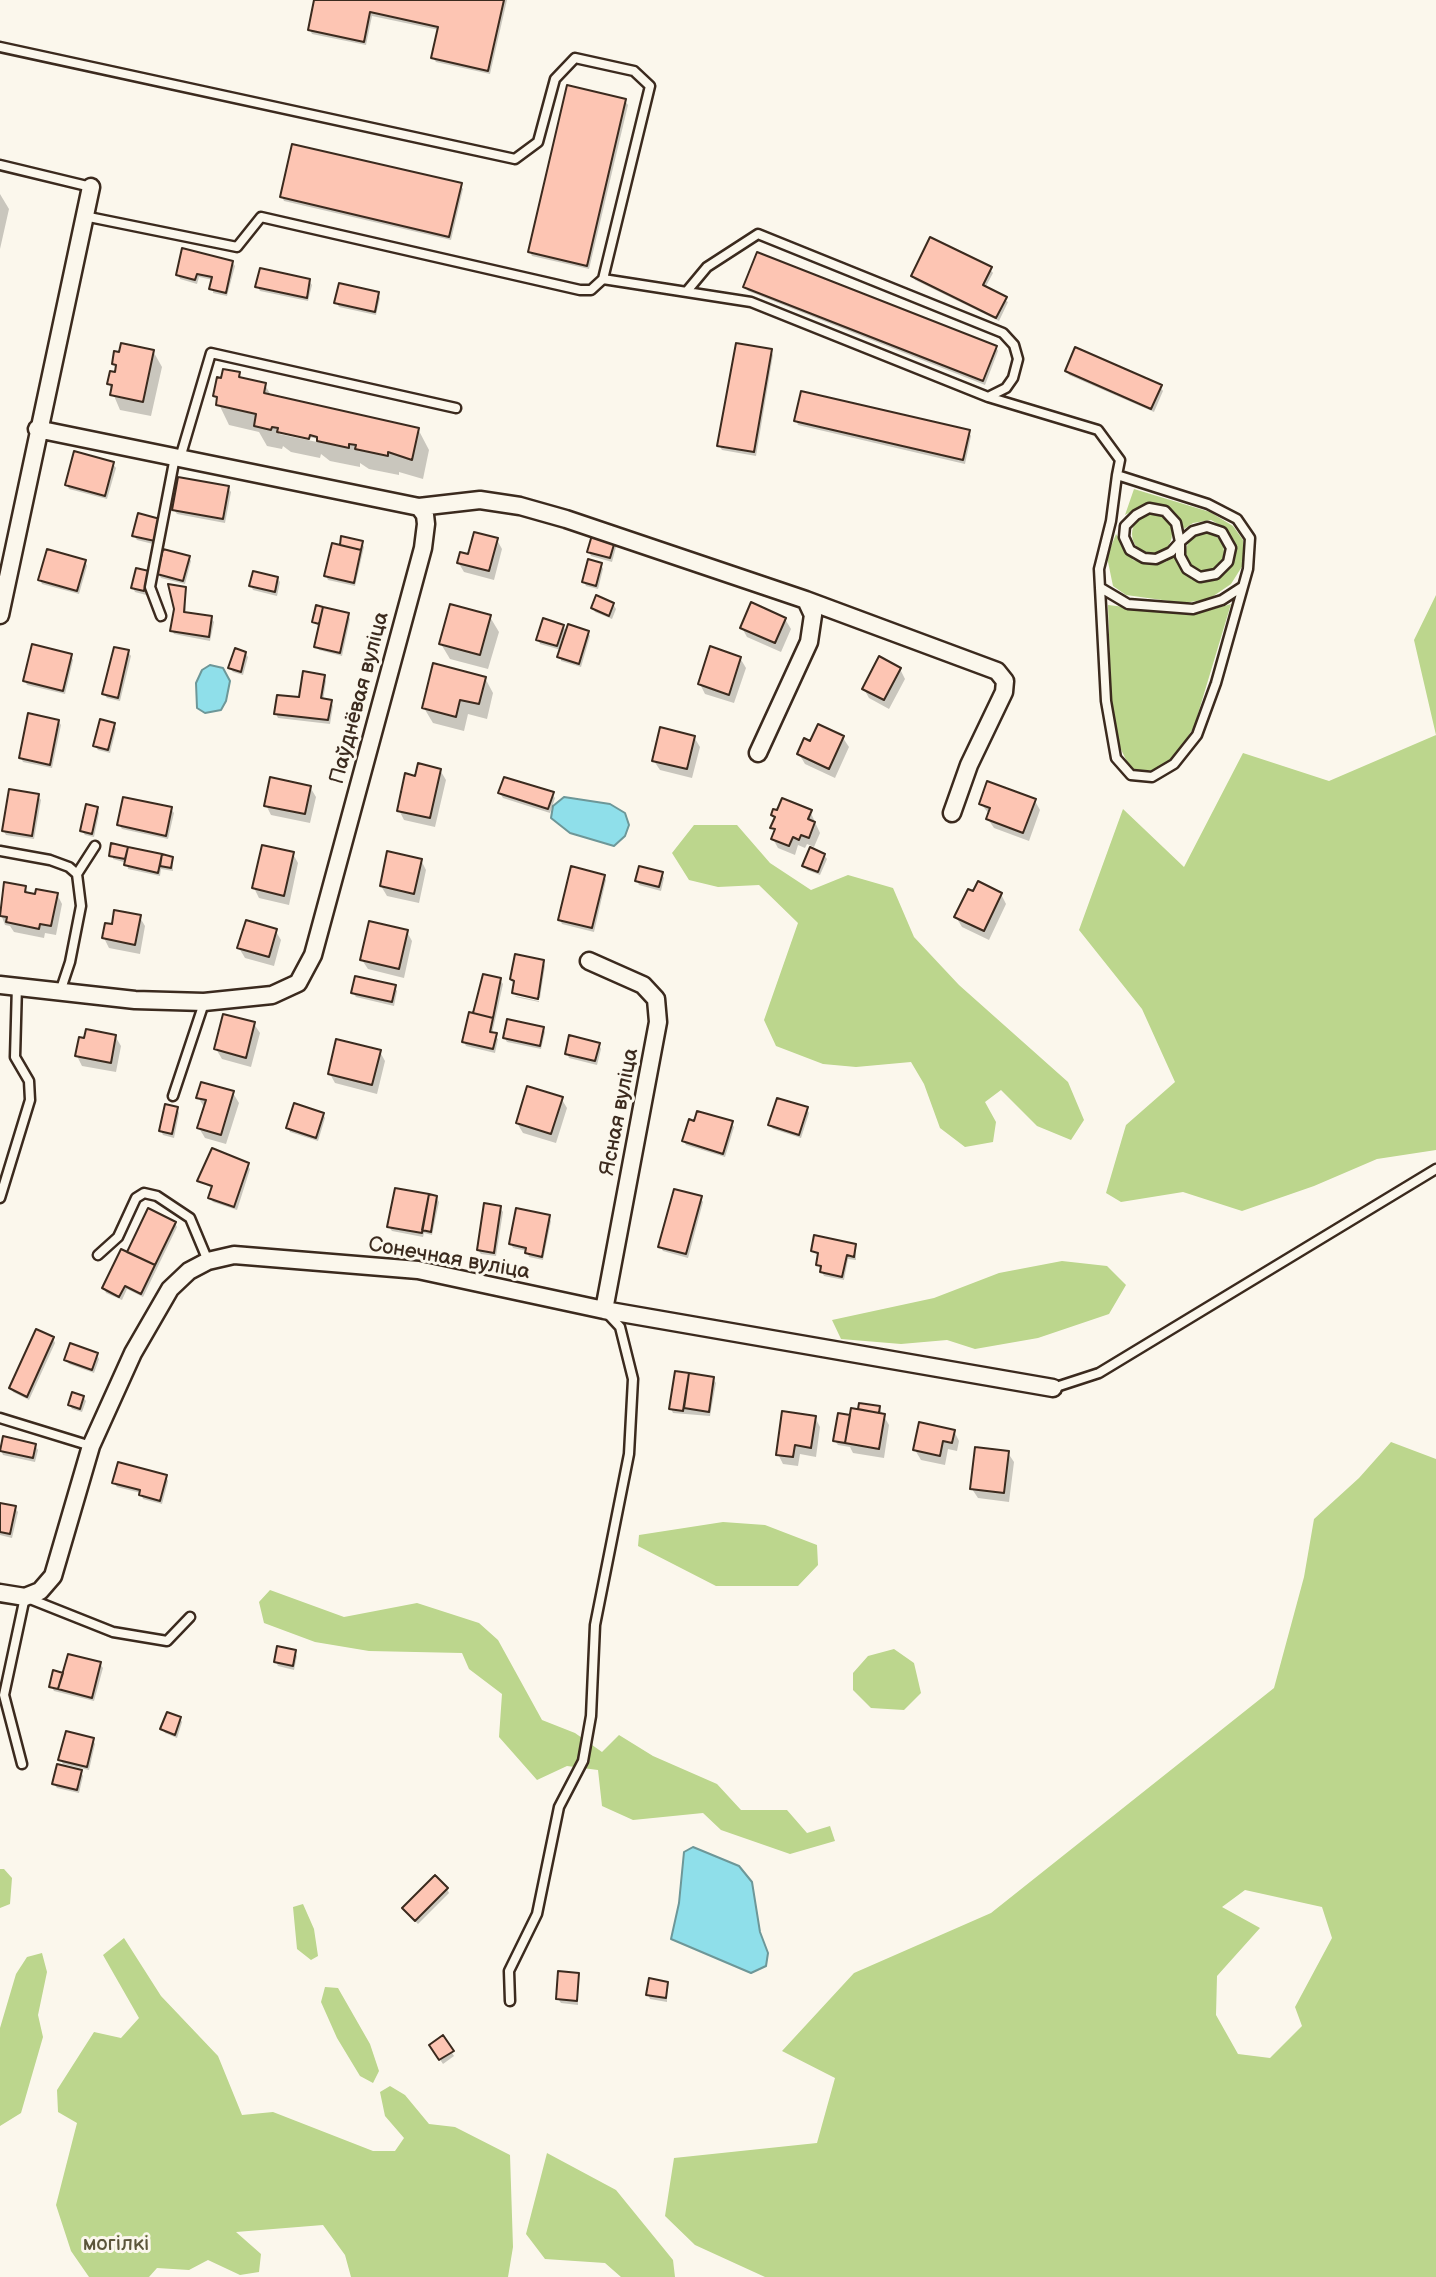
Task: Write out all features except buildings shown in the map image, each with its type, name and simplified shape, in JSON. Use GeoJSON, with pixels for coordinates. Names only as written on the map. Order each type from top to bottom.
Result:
{"type":"FeatureCollection","features":[{"type":"Feature","properties":{"kind":"street"},"geometry":{"type":"LineString","coordinates":[[0,615],[37,429],[91,187]]}},
{"type":"Feature","properties":{"kind":"street"},"geometry":{"type":"LineString","coordinates":[[37,429],[419,507],[480,500],[520,506],[806,600],[997,671],[1005,681],[1004,692],[969,765],[952,813]]}},
{"type":"Feature","properties":{"kind":"street","name":"Паўднёвая вуліца"},"geometry":{"type":"LineString","coordinates":[[0,985],[61,989],[135,1000],[204,1002],[272,995],[298,983],[308,970],[423,548],[425,515],[419,507]]}},
{"type":"Feature","properties":{"kind":"street"},"geometry":{"type":"LineString","coordinates":[[758,753],[809,642],[813,615],[806,600]]}},
{"type":"Feature","properties":{"kind":"street","name":"Ясная вуліца"},"geometry":{"type":"LineString","coordinates":[[589,961],[643,985],[656,999],[658,1022],[604,1310]]}},
{"type":"Feature","properties":{"kind":"street","name":"Сонечная вуліца"},"geometry":{"type":"LineString","coordinates":[[25,1597],[40,1591],[53,1576],[92,1446],[153,1315],[170,1289],[189,1271],[208,1261],[234,1255],[418,1270],[604,1310],[1054,1388]]}},
{"type":"Feature","properties":{"kind":"street"},"geometry":{"type":"LineString","coordinates":[[0,1593],[25,1597]]}},
{"type":"Feature","properties":{"kind":"lane"},"geometry":{"type":"LineString","coordinates":[[0,47],[515,159],[538,142],[555,79],[575,58],[634,71],[650,86],[603,279],[591,290],[580,290],[261,217],[237,247],[84,216]]}},
{"type":"Feature","properties":{"kind":"lane"},"geometry":{"type":"LineString","coordinates":[[0,165],[91,187]]}},
{"type":"Feature","properties":{"kind":"lane"},"geometry":{"type":"LineString","coordinates":[[687,291],[708,267],[758,234],[1003,332],[1014,345],[1018,359],[1013,378],[1006,388],[988,397]]}},
{"type":"Feature","properties":{"kind":"lane"},"geometry":{"type":"LineString","coordinates":[[603,279],[751,302],[988,397],[1098,430],[1120,460],[1117,475],[1111,521],[1099,569],[1107,701],[1116,758],[1131,775],[1152,777],[1174,764],[1197,735],[1216,683],[1242,587],[1250,538],[1237,519],[1208,503],[1117,475]]}},
{"type":"Feature","properties":{"kind":"lane"},"geometry":{"type":"LineString","coordinates":[[161,616],[150,587],[177,457],[211,353],[456,408]]}},
{"type":"Feature","properties":{"kind":"lane"},"geometry":{"type":"LineString","coordinates":[[1180,542],[1171,552],[1156,559],[1144,558],[1130,550],[1124,537],[1125,526],[1136,515],[1149,508],[1164,511],[1176,523],[1180,542],[1180,556],[1186,569],[1200,577],[1216,574],[1228,562],[1231,548],[1222,532],[1207,527],[1193,531],[1180,542]]}},
{"type":"Feature","properties":{"kind":"lane"},"geometry":{"type":"LineString","coordinates":[[1111,521],[1125,526]]}},
{"type":"Feature","properties":{"kind":"lane"},"geometry":{"type":"LineString","coordinates":[[1101,588],[1128,604],[1193,609],[1222,600],[1242,587]]}},
{"type":"Feature","properties":{"kind":"lane"},"geometry":{"type":"LineString","coordinates":[[61,989],[70,962],[81,906],[77,874],[94,846]]}},
{"type":"Feature","properties":{"kind":"lane"},"geometry":{"type":"LineString","coordinates":[[0,850],[50,860],[69,867],[77,874]]}},
{"type":"Feature","properties":{"kind":"lane"},"geometry":{"type":"LineString","coordinates":[[0,1198],[30,1100],[29,1081],[15,1057],[17,985]]}},
{"type":"Feature","properties":{"kind":"lane"},"geometry":{"type":"LineString","coordinates":[[173,1096],[204,1002]]}},
{"type":"Feature","properties":{"kind":"lane"},"geometry":{"type":"LineString","coordinates":[[1054,1388],[1099,1373],[1436,1169]]}},
{"type":"Feature","properties":{"kind":"lane"},"geometry":{"type":"LineString","coordinates":[[98,1255],[118,1237],[136,1198],[144,1193],[157,1196],[190,1218],[208,1261]]}},
{"type":"Feature","properties":{"kind":"lane"},"geometry":{"type":"LineString","coordinates":[[510,2001],[509,1971],[537,1914],[559,1807],[583,1761],[591,1716],[595,1625],[629,1454],[633,1379],[620,1327],[604,1310]]}},
{"type":"Feature","properties":{"kind":"lane"},"geometry":{"type":"LineString","coordinates":[[0,1418],[92,1446]]}},
{"type":"Feature","properties":{"kind":"lane"},"geometry":{"type":"LineString","coordinates":[[22,1764],[5,1695],[25,1597],[114,1632],[167,1641],[190,1617]]}},
{"type":"Feature","properties":{"kind":"green space"},"geometry":{"type":"Polygon","coordinates":[[[1134,489],[1210,512],[1233,526],[1243,540],[1243,565],[1231,584],[1209,599],[1184,603],[1126,595],[1113,586],[1107,557],[1116,534],[1133,560],[1153,565],[1166,562],[1176,553],[1181,567],[1192,580],[1219,578],[1232,565],[1236,553],[1234,540],[1225,528],[1211,520],[1193,523],[1184,529],[1178,516],[1165,507],[1147,503],[1125,515],[1134,489]]]}},
{"type":"Feature","properties":{"kind":"green space"},"geometry":{"type":"Polygon","coordinates":[[[1152,514],[1166,520],[1172,534],[1166,548],[1152,554],[1138,548],[1132,534],[1138,520],[1152,514]]]}},
{"type":"Feature","properties":{"kind":"green space"},"geometry":{"type":"Polygon","coordinates":[[[1205,533],[1219,538],[1224,552],[1219,566],[1205,571],[1191,566],[1186,552],[1191,538],[1205,533]]]}},
{"type":"Feature","properties":{"kind":"green space"},"geometry":{"type":"Polygon","coordinates":[[[1436,595],[1436,735],[1414,640],[1436,595]]]}},
{"type":"Feature","properties":{"kind":"green space"},"geometry":{"type":"Polygon","coordinates":[[[1231,604],[1194,727],[1174,758],[1157,769],[1142,772],[1130,768],[1116,739],[1111,693],[1108,605],[1193,615],[1231,604]]]}},
{"type":"Feature","properties":{"kind":"green space"},"geometry":{"type":"Polygon","coordinates":[[[1436,735],[1436,1150],[1377,1159],[1314,1186],[1242,1211],[1183,1192],[1121,1202],[1106,1193],[1126,1125],[1175,1082],[1142,1009],[1079,930],[1123,809],[1184,867],[1243,753],[1329,781],[1436,735]]]}},
{"type":"Feature","properties":{"kind":"green space"},"geometry":{"type":"Polygon","coordinates":[[[694,825],[737,825],[770,863],[811,890],[848,875],[893,888],[914,937],[959,985],[1068,1082],[1084,1120],[1071,1140],[1037,1126],[1001,1090],[985,1102],[996,1122],[993,1142],[965,1147],[940,1128],[924,1084],[911,1062],[856,1067],[823,1064],[776,1046],[764,1020],[798,923],[759,885],[718,887],[689,880],[672,853],[694,825]]]}},
{"type":"Feature","properties":{"kind":"green space"},"geometry":{"type":"Polygon","coordinates":[[[1062,1261],[1107,1266],[1126,1285],[1109,1314],[1038,1338],[975,1349],[947,1340],[901,1344],[841,1339],[832,1320],[934,1298],[999,1273],[1062,1261]]]}},
{"type":"Feature","properties":{"kind":"green space"},"geometry":{"type":"Polygon","coordinates":[[[1391,1442],[1436,1459],[1436,2277],[765,2277],[695,2245],[665,2216],[674,2158],[817,2143],[835,2078],[782,2051],[854,1973],[991,1913],[1274,1688],[1304,1577],[1314,1519],[1359,1478],[1391,1442]],[[1245,1890],[1222,1907],[1260,1928],[1217,1976],[1216,2015],[1238,2054],[1270,2058],[1302,2026],[1295,2007],[1332,1938],[1322,1907],[1245,1890]]]}},
{"type":"Feature","properties":{"kind":"green space"},"geometry":{"type":"Polygon","coordinates":[[[723,1522],[765,1525],[817,1545],[818,1565],[798,1586],[716,1586],[638,1546],[639,1535],[723,1522]]]}},
{"type":"Feature","properties":{"kind":"green space"},"geometry":{"type":"Polygon","coordinates":[[[270,1590],[344,1617],[417,1603],[479,1623],[498,1640],[542,1720],[575,1733],[602,1752],[619,1735],[653,1756],[717,1784],[741,1810],[787,1810],[807,1833],[830,1826],[835,1841],[790,1854],[721,1830],[703,1813],[633,1820],[602,1806],[598,1770],[567,1766],[537,1780],[499,1737],[502,1694],[469,1669],[462,1653],[369,1651],[315,1642],[264,1623],[259,1602],[270,1590]]]}},
{"type":"Feature","properties":{"kind":"green space"},"geometry":{"type":"Polygon","coordinates":[[[894,1649],[914,1663],[921,1693],[904,1710],[871,1708],[853,1690],[853,1673],[868,1656],[894,1649]]]}},
{"type":"Feature","properties":{"kind":"green space"},"geometry":{"type":"Polygon","coordinates":[[[0,1869],[4,1869],[12,1878],[10,1904],[0,1908],[0,1869]]]}},
{"type":"Feature","properties":{"kind":"green space"},"geometry":{"type":"Polygon","coordinates":[[[303,1904],[314,1929],[318,1956],[311,1960],[297,1949],[293,1907],[303,1904]]]}},
{"type":"Feature","properties":{"kind":"green space","name":"могілкі"},"geometry":{"type":"Polygon","coordinates":[[[124,1938],[161,1996],[218,2056],[242,2115],[273,2112],[373,2151],[395,2151],[404,2138],[385,2116],[380,2092],[390,2086],[405,2095],[429,2124],[455,2127],[510,2155],[513,2247],[508,2277],[351,2277],[345,2255],[323,2225],[236,2232],[261,2254],[259,2272],[240,2275],[208,2260],[189,2270],[157,2268],[149,2277],[89,2277],[71,2251],[56,2205],[77,2123],[58,2112],[57,2090],[94,2032],[121,2038],[139,2018],[103,1955],[124,1938]]]}},
{"type":"Feature","properties":{"kind":"green space"},"geometry":{"type":"Polygon","coordinates":[[[42,1953],[47,1972],[38,2015],[43,2037],[21,2113],[0,2126],[0,2028],[16,1974],[27,1957],[42,1953]]]}},
{"type":"Feature","properties":{"kind":"green space"},"geometry":{"type":"Polygon","coordinates":[[[325,1987],[338,1988],[370,2044],[379,2071],[373,2083],[360,2076],[337,2038],[321,2002],[325,1987]]]}},
{"type":"Feature","properties":{"kind":"green space"},"geometry":{"type":"Polygon","coordinates":[[[547,2153],[616,2190],[673,2260],[675,2277],[621,2277],[605,2263],[545,2259],[526,2234],[547,2153]]]}},
{"type":"Feature","properties":{"kind":"water"},"geometry":{"type":"Polygon","coordinates":[[[210,665],[223,668],[230,681],[226,701],[221,710],[205,713],[197,708],[196,683],[202,670],[210,665]]]}},
{"type":"Feature","properties":{"kind":"water"},"geometry":{"type":"Polygon","coordinates":[[[564,797],[610,804],[625,813],[629,825],[625,836],[614,846],[570,833],[551,818],[553,806],[564,797]]]}},
{"type":"Feature","properties":{"kind":"water"},"geometry":{"type":"Polygon","coordinates":[[[693,1847],[739,1866],[752,1882],[760,1932],[768,1953],[766,1966],[751,1973],[671,1939],[679,1903],[684,1852],[693,1847]]]}}]}
